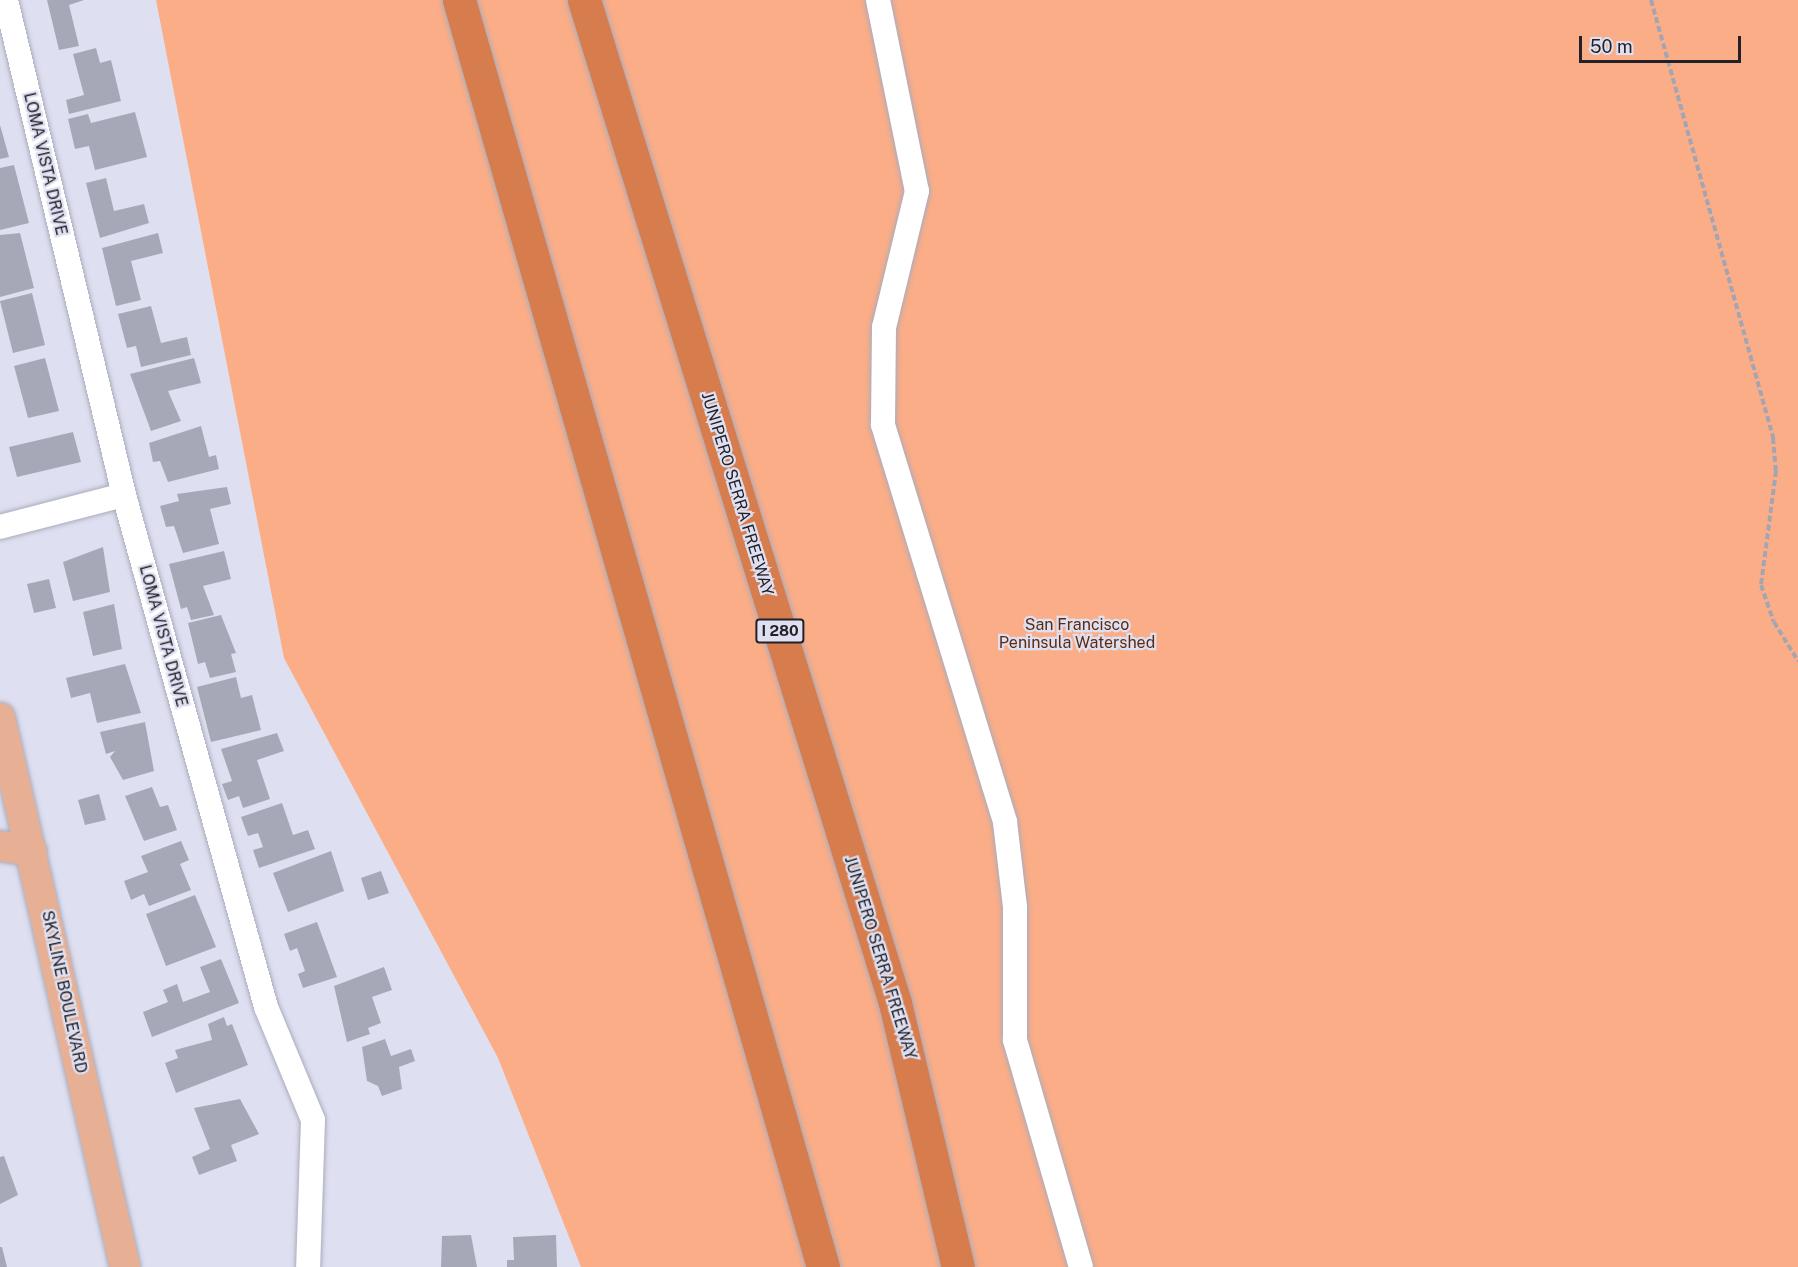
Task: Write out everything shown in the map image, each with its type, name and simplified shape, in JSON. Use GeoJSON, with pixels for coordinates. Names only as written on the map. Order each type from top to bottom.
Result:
{"type":"FeatureCollection","features":[{"type":"Feature","properties":{"kind":"highway"},"geometry":{"type":"LineString","coordinates":[[459,0],[824,1267]]}},
{"type":"Feature","properties":{"kind":"highway","name":"JUNIPERO SERRA FREEWAY"},"geometry":{"type":"LineString","coordinates":[[584,0],[895,1003],[958,1267]]}},
{"type":"Feature","properties":{"kind":"main road","name":"SKYLINE BOULEVARD"},"geometry":{"type":"LineString","coordinates":[[0,718],[125,1267]]}},
{"type":"Feature","properties":{"kind":"main road"},"geometry":{"type":"LineString","coordinates":[[0,846],[32,851]]}},
{"type":"Feature","properties":{"kind":"street","name":"LOMA VISTA DRIVE"},"geometry":{"type":"LineString","coordinates":[[6,0],[124,495],[266,1007],[313,1120],[308,1267]]}},
{"type":"Feature","properties":{"kind":"street"},"geometry":{"type":"LineString","coordinates":[[878,0],[917,190],[884,327],[883,425],[1005,822],[1015,907],[1015,1040],[1081,1267]]}},
{"type":"Feature","properties":{"kind":"street"},"geometry":{"type":"LineString","coordinates":[[0,527],[124,495]]}},
{"type":"Feature","properties":{"kind":"path"},"geometry":{"type":"LineString","coordinates":[[1651,0],[1773,438],[1776,471],[1761,585],[1774,622],[1798,661]]}},
{"type":"Feature","properties":{"kind":"green space","name":"San Francisco Peninsula Watershed"},"geometry":{"type":"Polygon","coordinates":[[[156,0],[1798,0],[1798,1267],[581,1267],[498,1058],[284,658],[156,0]]]}},
{"type":"Feature","properties":{"kind":"building"},"geometry":{"type":"Polygon","coordinates":[[[47,0],[84,0],[69,5],[79,46],[59,50],[47,0]]]}},
{"type":"Feature","properties":{"kind":"building"},"geometry":{"type":"Polygon","coordinates":[[[96,48],[100,63],[111,60],[121,101],[69,114],[66,100],[84,95],[73,54],[96,48]]]}},
{"type":"Feature","properties":{"kind":"building"},"geometry":{"type":"Polygon","coordinates":[[[135,112],[147,157],[95,170],[89,146],[75,149],[68,119],[88,114],[91,123],[135,112]]]}},
{"type":"Feature","properties":{"kind":"building"},"geometry":{"type":"Polygon","coordinates":[[[0,125],[9,157],[0,159],[0,125]]]}},
{"type":"Feature","properties":{"kind":"building"},"geometry":{"type":"Polygon","coordinates":[[[14,165],[29,223],[0,230],[0,168],[14,165]]]}},
{"type":"Feature","properties":{"kind":"building"},"geometry":{"type":"Polygon","coordinates":[[[106,178],[114,211],[144,204],[149,223],[100,238],[86,183],[106,178]]]}},
{"type":"Feature","properties":{"kind":"building"},"geometry":{"type":"Polygon","coordinates":[[[20,233],[34,288],[0,297],[0,235],[20,233]]]}},
{"type":"Feature","properties":{"kind":"building"},"geometry":{"type":"Polygon","coordinates":[[[158,233],[163,253],[131,261],[141,300],[116,306],[102,248],[158,233]]]}},
{"type":"Feature","properties":{"kind":"building"},"geometry":{"type":"Polygon","coordinates":[[[32,293],[45,345],[13,353],[0,301],[32,293]]]}},
{"type":"Feature","properties":{"kind":"building"},"geometry":{"type":"Polygon","coordinates":[[[151,306],[161,343],[187,337],[191,355],[141,367],[136,346],[127,348],[118,314],[151,306]]]}},
{"type":"Feature","properties":{"kind":"building"},"geometry":{"type":"Polygon","coordinates":[[[45,358],[59,411],[28,418],[14,366],[45,358]]]}},
{"type":"Feature","properties":{"kind":"building"},"geometry":{"type":"Polygon","coordinates":[[[194,358],[201,383],[168,391],[181,421],[151,431],[130,374],[194,358]]]}},
{"type":"Feature","properties":{"kind":"building"},"geometry":{"type":"Polygon","coordinates":[[[201,426],[209,457],[216,455],[219,469],[168,482],[160,461],[153,462],[149,443],[201,426]]]}},
{"type":"Feature","properties":{"kind":"building"},"geometry":{"type":"Polygon","coordinates":[[[73,432],[81,462],[17,477],[9,447],[73,432]]]}},
{"type":"Feature","properties":{"kind":"building"},"geometry":{"type":"Polygon","coordinates":[[[227,487],[231,504],[210,509],[219,544],[183,553],[174,526],[166,527],[160,506],[179,501],[177,494],[227,487]]]}},
{"type":"Feature","properties":{"kind":"building"},"geometry":{"type":"Polygon","coordinates":[[[103,547],[110,592],[73,601],[63,562],[103,547]]]}},
{"type":"Feature","properties":{"kind":"building"},"geometry":{"type":"Polygon","coordinates":[[[224,551],[231,579],[203,586],[214,615],[191,620],[187,607],[181,609],[169,564],[224,551]]]}},
{"type":"Feature","properties":{"kind":"building"},"geometry":{"type":"Polygon","coordinates":[[[49,579],[56,608],[34,613],[27,584],[49,579]]]}},
{"type":"Feature","properties":{"kind":"building"},"geometry":{"type":"Polygon","coordinates":[[[114,604],[122,649],[93,656],[83,612],[114,604]]]}},
{"type":"Feature","properties":{"kind":"building"},"geometry":{"type":"Polygon","coordinates":[[[221,615],[236,653],[231,654],[236,672],[210,678],[205,662],[198,664],[188,623],[221,615]]]}},
{"type":"Feature","properties":{"kind":"building"},"geometry":{"type":"Polygon","coordinates":[[[125,664],[141,713],[97,723],[90,693],[71,698],[66,678],[125,664]]]}},
{"type":"Feature","properties":{"kind":"building"},"geometry":{"type":"Polygon","coordinates":[[[236,677],[241,698],[252,695],[261,730],[211,742],[197,687],[236,677]]]}},
{"type":"Feature","properties":{"kind":"building"},"geometry":{"type":"Polygon","coordinates":[[[145,722],[154,771],[123,780],[110,757],[115,751],[106,754],[100,732],[145,722]]]}},
{"type":"Feature","properties":{"kind":"building"},"geometry":{"type":"Polygon","coordinates":[[[277,733],[284,751],[257,760],[270,799],[243,808],[239,796],[228,800],[222,784],[232,781],[221,749],[277,733]]]}},
{"type":"Feature","properties":{"kind":"building"},"geometry":{"type":"Polygon","coordinates":[[[152,787],[160,807],[168,805],[177,830],[144,841],[125,796],[152,787]]]}},
{"type":"Feature","properties":{"kind":"building"},"geometry":{"type":"Polygon","coordinates":[[[99,794],[106,820],[85,825],[78,800],[99,794]]]}},
{"type":"Feature","properties":{"kind":"building"},"geometry":{"type":"Polygon","coordinates":[[[282,803],[293,835],[308,830],[315,849],[259,868],[253,850],[263,847],[258,833],[248,836],[241,817],[282,803]]]}},
{"type":"Feature","properties":{"kind":"building"},"geometry":{"type":"Polygon","coordinates":[[[181,841],[189,860],[180,864],[191,890],[149,906],[144,894],[131,900],[124,881],[148,872],[141,856],[181,841]]]}},
{"type":"Feature","properties":{"kind":"building"},"geometry":{"type":"Polygon","coordinates":[[[331,851],[344,891],[288,912],[273,873],[331,851]]]}},
{"type":"Feature","properties":{"kind":"building"},"geometry":{"type":"Polygon","coordinates":[[[381,871],[389,893],[368,900],[361,878],[381,871]]]}},
{"type":"Feature","properties":{"kind":"building"},"geometry":{"type":"Polygon","coordinates":[[[195,895],[216,947],[166,966],[146,914],[195,895]]]}},
{"type":"Feature","properties":{"kind":"building"},"geometry":{"type":"Polygon","coordinates":[[[317,922],[337,977],[303,988],[298,974],[305,971],[297,948],[290,951],[284,934],[317,922]]]}},
{"type":"Feature","properties":{"kind":"building"},"geometry":{"type":"Polygon","coordinates":[[[221,959],[239,1003],[152,1037],[143,1012],[168,1002],[163,990],[177,984],[183,1002],[210,992],[200,967],[221,959]]]}},
{"type":"Feature","properties":{"kind":"building"},"geometry":{"type":"Polygon","coordinates":[[[384,967],[392,990],[372,997],[381,1023],[368,1028],[370,1034],[347,1042],[334,986],[384,967]]]}},
{"type":"Feature","properties":{"kind":"building"},"geometry":{"type":"Polygon","coordinates":[[[224,1017],[227,1026],[232,1024],[248,1065],[176,1093],[165,1063],[178,1058],[175,1050],[212,1040],[208,1024],[224,1017]]]}},
{"type":"Feature","properties":{"kind":"building"},"geometry":{"type":"Polygon","coordinates":[[[385,1039],[391,1056],[411,1049],[415,1061],[399,1067],[402,1089],[382,1096],[378,1086],[367,1081],[362,1047],[385,1039]]]}},
{"type":"Feature","properties":{"kind":"building"},"geometry":{"type":"Polygon","coordinates":[[[240,1099],[259,1134],[231,1145],[237,1161],[199,1175],[192,1157],[210,1149],[194,1108],[240,1099]]]}},
{"type":"Feature","properties":{"kind":"building"},"geometry":{"type":"Polygon","coordinates":[[[4,1156],[18,1195],[0,1204],[0,1157],[4,1156]]]}},
{"type":"Feature","properties":{"kind":"building"},"geometry":{"type":"Polygon","coordinates":[[[471,1235],[477,1267],[441,1267],[442,1236],[471,1235]]]}},
{"type":"Feature","properties":{"kind":"building"},"geometry":{"type":"Polygon","coordinates":[[[556,1235],[557,1267],[507,1267],[507,1260],[514,1260],[513,1237],[556,1235]]]}},
{"type":"Feature","properties":{"kind":"building"},"geometry":{"type":"Polygon","coordinates":[[[0,1247],[2,1247],[7,1267],[0,1267],[0,1247]]]}}]}
